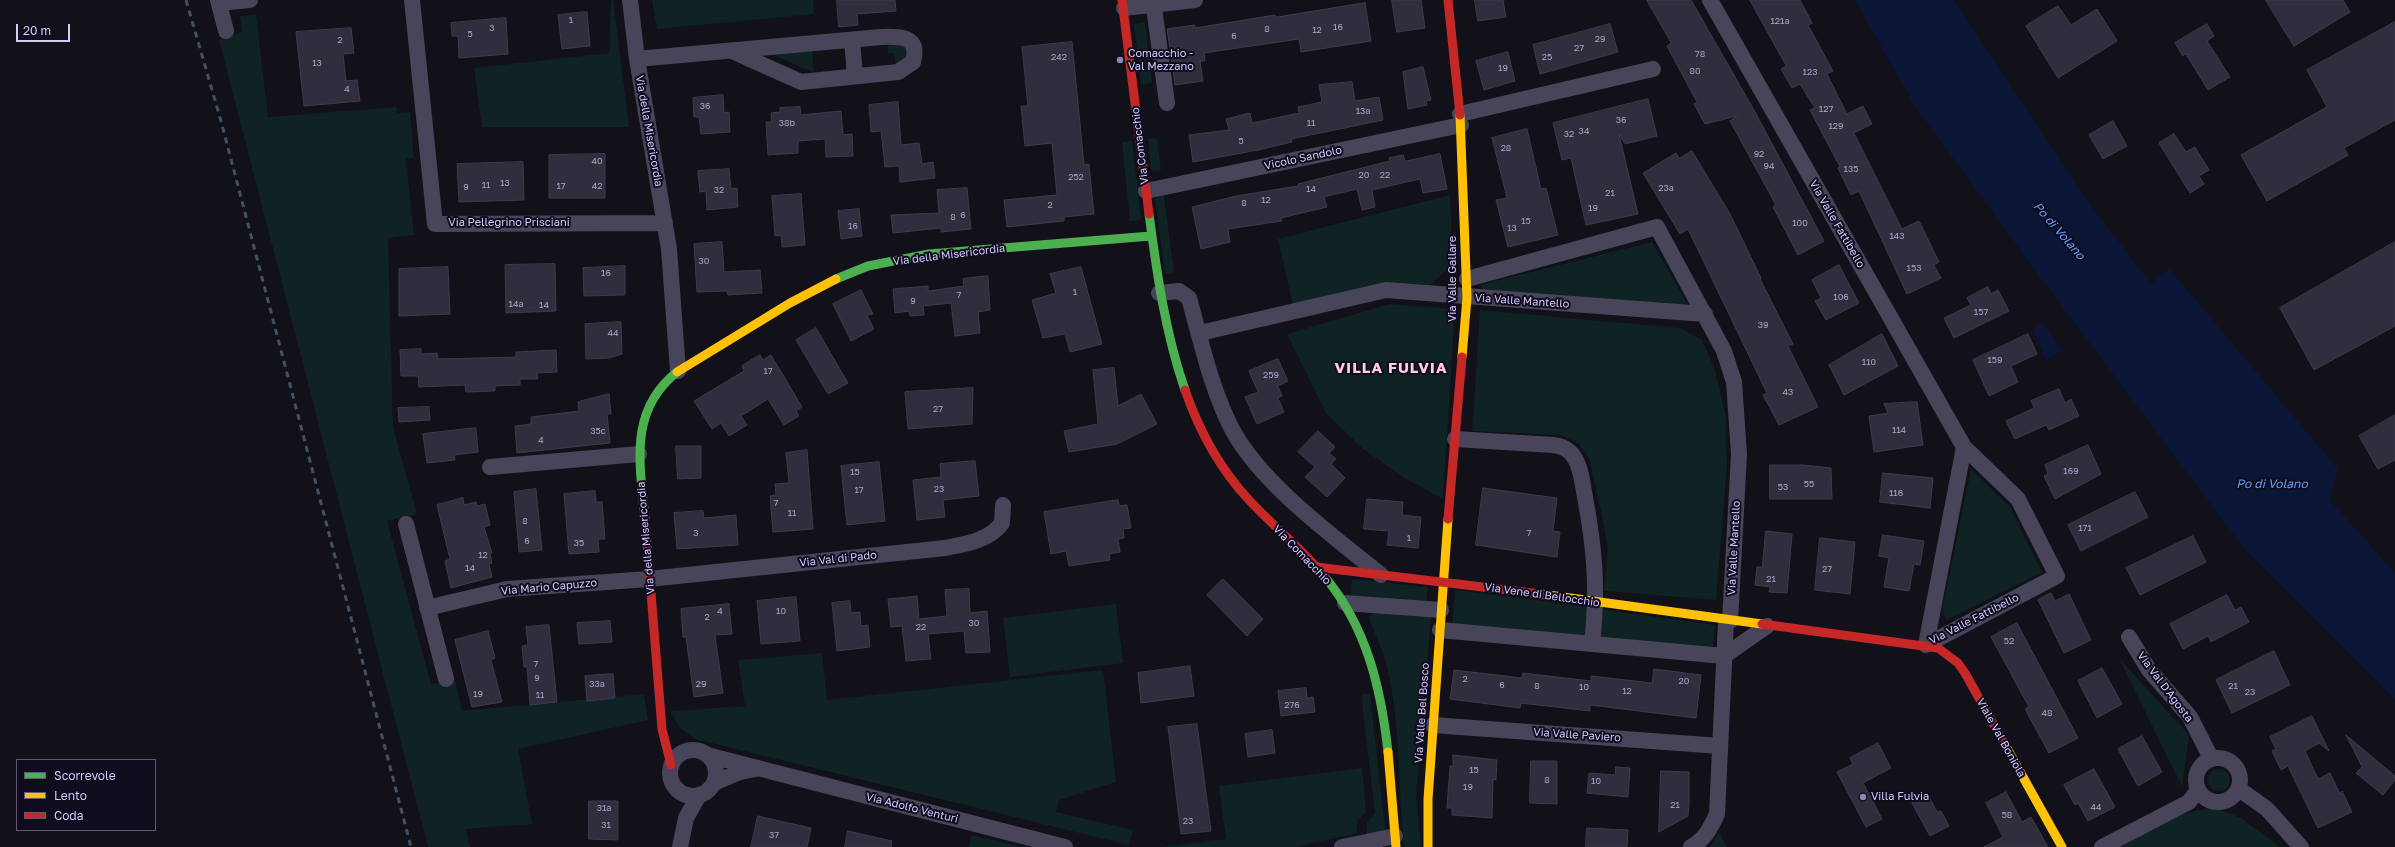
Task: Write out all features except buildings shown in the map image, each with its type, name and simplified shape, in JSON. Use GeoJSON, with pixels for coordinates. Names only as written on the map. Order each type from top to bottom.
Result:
{"type":"FeatureCollection","features":[{"type":"Feature","properties":{"kind":"street"},"geometry":{"type":"LineString","coordinates":[[226,32],[219,2],[250,0]]}},
{"type":"Feature","properties":{"kind":"street","name":"Via Pellegrino Prisciani"},"geometry":{"type":"LineString","coordinates":[[412,0],[434,224],[665,223]]}},
{"type":"Feature","properties":{"kind":"street","name":"Via della Misericordia"},"geometry":{"type":"LineString","coordinates":[[630,0],[637,60],[665,223],[671,267],[678,371]]}},
{"type":"Feature","properties":{"kind":"street"},"geometry":{"type":"LineString","coordinates":[[1123,4],[1195,0]]}},
{"type":"Feature","properties":{"kind":"street","name":"Via Valle Gallare"},"geometry":{"type":"LineString","coordinates":[[1443,581],[1467,298],[1460,120],[1448,0]]}},
{"type":"Feature","properties":{"kind":"street","name":"Via Valle Fattibello"},"geometry":{"type":"LineString","coordinates":[[1710,0],[1964,447],[2018,500],[2057,576],[1926,645]]}},
{"type":"Feature","properties":{"kind":"street"},"geometry":{"type":"LineString","coordinates":[[1153,3],[1167,103]]}},
{"type":"Feature","properties":{"kind":"street","name":"Via Comacchio"},"geometry":{"type":"LineString","coordinates":[[1123,4],[1159,292],[1170,340],[1190,403],[1211,451],[1248,499],[1316,567],[1344,603],[1366,643],[1378,686],[1384,725],[1395,841],[1342,847]]}},
{"type":"Feature","properties":{"kind":"street","name":"Via della Misericordia"},"geometry":{"type":"LineString","coordinates":[[637,60],[732,51],[896,36],[905,38],[912,43],[916,53],[913,62],[898,72],[801,82],[732,51]]}},
{"type":"Feature","properties":{"kind":"street"},"geometry":{"type":"LineString","coordinates":[[852,40],[855,76]]}},
{"type":"Feature","properties":{"kind":"street","name":"Vicolo Sandolo"},"geometry":{"type":"LineString","coordinates":[[1146,191],[1460,120],[1653,69]]}},
{"type":"Feature","properties":{"kind":"street","name":"Via Valle Mantello"},"geometry":{"type":"LineString","coordinates":[[1467,279],[1657,227],[1705,314],[1730,366],[1736,400],[1740,454],[1728,621]]}},
{"type":"Feature","properties":{"kind":"street","name":"Via della Misericordia"},"geometry":{"type":"LineString","coordinates":[[683,828],[674,786],[670,777],[672,765],[664,740],[661,718],[639,454],[642,428],[653,397],[666,378],[800,298],[849,273],[862,269],[916,257],[1151,236]]}},
{"type":"Feature","properties":{"kind":"street","name":"Via Valle Mantello"},"geometry":{"type":"LineString","coordinates":[[1200,333],[1386,290],[1467,298],[1705,314]]}},
{"type":"Feature","properties":{"kind":"street"},"geometry":{"type":"LineString","coordinates":[[1159,292],[1184,293],[1189,298],[1226,417],[1245,450],[1266,474],[1297,504],[1381,574]]}},
{"type":"Feature","properties":{"kind":"street"},"geometry":{"type":"LineString","coordinates":[[1455,439],[1553,445],[1564,447],[1571,453],[1578,464],[1582,478],[1594,546],[1596,603],[1592,644]]}},
{"type":"Feature","properties":{"kind":"street","name":"Via Valle Fattibello"},"geometry":{"type":"LineString","coordinates":[[1926,645],[1964,447]]}},
{"type":"Feature","properties":{"kind":"street"},"geometry":{"type":"LineString","coordinates":[[490,467],[639,454]]}},
{"type":"Feature","properties":{"kind":"street","name":"Via Val di Pado"},"geometry":{"type":"LineString","coordinates":[[649,579],[964,544],[978,540],[999,528],[1002,523],[1003,505]]}},
{"type":"Feature","properties":{"kind":"street"},"geometry":{"type":"LineString","coordinates":[[406,524],[446,679]]}},
{"type":"Feature","properties":{"kind":"street","name":"Via Vene di Bellocchio"},"geometry":{"type":"LineString","coordinates":[[1316,567],[1443,581],[1728,621],[1926,645]]}},
{"type":"Feature","properties":{"kind":"street","name":"Via Mario Capuzzo"},"geometry":{"type":"LineString","coordinates":[[427,608],[507,589],[649,579]]}},
{"type":"Feature","properties":{"kind":"street","name":"Via Valle Bel Bosco"},"geometry":{"type":"LineString","coordinates":[[1428,847],[1428,799],[1443,581]]}},
{"type":"Feature","properties":{"kind":"street"},"geometry":{"type":"LineString","coordinates":[[1344,603],[1441,610]]}},
{"type":"Feature","properties":{"kind":"street"},"geometry":{"type":"LineString","coordinates":[[1691,847],[1701,842],[1710,830],[1717,814],[1724,656],[1728,621]]}},
{"type":"Feature","properties":{"kind":"street"},"geometry":{"type":"LineString","coordinates":[[1440,630],[1724,656],[1767,626]]}},
{"type":"Feature","properties":{"kind":"street","name":"Via Val D'Agosta"},"geometry":{"type":"LineString","coordinates":[[2128,637],[2149,670],[2190,717],[2211,758]]}},
{"type":"Feature","properties":{"kind":"street","name":"Viale Val Boniola"},"geometry":{"type":"LineString","coordinates":[[1926,645],[1948,654],[1958,663],[2062,847]]}},
{"type":"Feature","properties":{"kind":"street","name":"Via della Misericordia"},"geometry":{"type":"LineString","coordinates":[[661,718],[673,738],[689,750],[696,750],[707,755]]}},
{"type":"Feature","properties":{"kind":"street","name":"Via Valle Paviero"},"geometry":{"type":"LineString","coordinates":[[1433,725],[1720,746]]}},
{"type":"Feature","properties":{"kind":"street"},"geometry":{"type":"LineString","coordinates":[[672,765],[676,757],[689,750]]}},
{"type":"Feature","properties":{"kind":"street"},"geometry":{"type":"LineString","coordinates":[[707,755],[713,762],[716,769],[714,783]]}},
{"type":"Feature","properties":{"kind":"street","name":"Via Adolfo Venturi"},"geometry":{"type":"LineString","coordinates":[[707,755],[1065,847]]}},
{"type":"Feature","properties":{"kind":"street"},"geometry":{"type":"LineString","coordinates":[[2211,758],[2226,758],[2238,768],[2241,782],[2239,789],[2230,800],[2216,802],[2203,796],[2198,790],[2196,775],[2204,762],[2211,758]]}},
{"type":"Feature","properties":{"kind":"street","name":"Via Adolfo Venturi"},"geometry":{"type":"LineString","coordinates":[[714,783],[740,772],[759,769]]}},
{"type":"Feature","properties":{"kind":"street","name":"Via della Misericordia"},"geometry":{"type":"LineString","coordinates":[[680,847],[683,828],[699,796],[709,790],[714,783]]}},
{"type":"Feature","properties":{"kind":"street"},"geometry":{"type":"LineString","coordinates":[[674,786],[682,794],[699,796]]}},
{"type":"Feature","properties":{"kind":"street"},"geometry":{"type":"LineString","coordinates":[[2239,789],[2267,809],[2301,847]]}},
{"type":"Feature","properties":{"kind":"street"},"geometry":{"type":"LineString","coordinates":[[2102,847],[2188,802],[2198,790]]}},
{"type":"Feature","properties":{"kind":"green space"},"geometry":{"type":"Polygon","coordinates":[[[611,0],[613,0],[629,127],[482,127],[474,68],[609,53],[611,0]]]}},
{"type":"Feature","properties":{"kind":"green space"},"geometry":{"type":"Polygon","coordinates":[[[652,0],[813,0],[814,14],[657,29],[652,0]]]}},
{"type":"Feature","properties":{"kind":"green space"},"geometry":{"type":"Polygon","coordinates":[[[256,15],[268,117],[396,107],[397,113],[410,112],[414,158],[406,159],[414,235],[388,238],[393,427],[417,514],[387,521],[431,684],[455,680],[462,711],[644,694],[648,720],[518,749],[532,824],[466,829],[470,847],[428,847],[219,40],[242,32],[240,16],[256,15]]]}},
{"type":"Feature","properties":{"kind":"green space"},"geometry":{"type":"Polygon","coordinates":[[[1145,22],[1152,83],[1141,85],[1134,24],[1145,22]]]}},
{"type":"Feature","properties":{"kind":"green space"},"geometry":{"type":"Polygon","coordinates":[[[888,40],[905,47],[908,59],[896,67],[894,53],[888,53],[888,40]]]}},
{"type":"Feature","properties":{"kind":"green space"},"geometry":{"type":"Polygon","coordinates":[[[812,45],[814,73],[763,50],[812,45]]]}},
{"type":"Feature","properties":{"kind":"green space"},"geometry":{"type":"Polygon","coordinates":[[[1157,138],[1161,170],[1151,171],[1148,139],[1157,138]]]}},
{"type":"Feature","properties":{"kind":"green space"},"geometry":{"type":"Polygon","coordinates":[[[1132,141],[1141,220],[1130,221],[1122,142],[1132,141]]]}},
{"type":"Feature","properties":{"kind":"green space"},"geometry":{"type":"Polygon","coordinates":[[[1450,195],[1453,264],[1430,285],[1388,283],[1293,306],[1278,239],[1450,195]]]}},
{"type":"Feature","properties":{"kind":"green space"},"geometry":{"type":"Polygon","coordinates":[[[1164,196],[1174,272],[1165,274],[1155,198],[1164,196]]]}},
{"type":"Feature","properties":{"kind":"green space"},"geometry":{"type":"Polygon","coordinates":[[[1652,242],[1688,305],[1479,291],[1483,284],[1652,242]]]}},
{"type":"Feature","properties":{"kind":"green space"},"geometry":{"type":"Polygon","coordinates":[[[1390,304],[1455,309],[1443,499],[1403,477],[1362,448],[1326,413],[1287,334],[1390,304]]]}},
{"type":"Feature","properties":{"kind":"green space"},"geometry":{"type":"Polygon","coordinates":[[[1480,310],[1680,328],[1702,340],[1714,367],[1726,416],[1727,465],[1716,600],[1604,591],[1608,549],[1589,458],[1578,443],[1560,435],[1472,431],[1480,310]]]}},
{"type":"Feature","properties":{"kind":"green space"},"geometry":{"type":"Polygon","coordinates":[[[1971,469],[2010,507],[2042,572],[1947,620],[1942,611],[1971,469]]]}},
{"type":"Feature","properties":{"kind":"green space"},"geometry":{"type":"Polygon","coordinates":[[[1352,579],[1428,587],[1426,603],[1351,595],[1352,579]]]}},
{"type":"Feature","properties":{"kind":"green space"},"geometry":{"type":"Polygon","coordinates":[[[1455,590],[1591,607],[1588,637],[1452,628],[1455,590]]]}},
{"type":"Feature","properties":{"kind":"green space"},"geometry":{"type":"Polygon","coordinates":[[[1116,604],[1123,663],[1010,677],[1003,618],[1116,604]]]}},
{"type":"Feature","properties":{"kind":"green space"},"geometry":{"type":"Polygon","coordinates":[[[1601,609],[1715,625],[1713,648],[1599,639],[1601,609]]]}},
{"type":"Feature","properties":{"kind":"green space"},"geometry":{"type":"Polygon","coordinates":[[[1374,612],[1431,617],[1416,796],[1421,847],[1404,847],[1395,711],[1392,689],[1385,661],[1369,618],[1374,612]]]}},
{"type":"Feature","properties":{"kind":"green space"},"geometry":{"type":"Polygon","coordinates":[[[822,653],[827,700],[1103,670],[1116,782],[1059,800],[1056,812],[1133,830],[1129,845],[695,739],[681,729],[670,711],[745,706],[738,660],[822,653]]]}},
{"type":"Feature","properties":{"kind":"green space"},"geometry":{"type":"Polygon","coordinates":[[[2119,658],[2189,735],[2182,787],[2119,658]]]}},
{"type":"Feature","properties":{"kind":"green space"},"geometry":{"type":"Polygon","coordinates":[[[1361,694],[1370,694],[1386,837],[1367,840],[1367,822],[1375,813],[1361,694]]]}},
{"type":"Feature","properties":{"kind":"green space"},"geometry":{"type":"Polygon","coordinates":[[[1362,768],[1366,811],[1357,821],[1357,833],[1296,847],[1159,847],[1226,839],[1219,786],[1362,768]]]}},
{"type":"Feature","properties":{"kind":"green space"},"geometry":{"type":"Polygon","coordinates":[[[2219,769],[2227,772],[2230,780],[2227,788],[2219,791],[2211,788],[2208,780],[2211,772],[2219,769]]]}},
{"type":"Feature","properties":{"kind":"green space"},"geometry":{"type":"Polygon","coordinates":[[[2216,808],[2241,818],[2280,847],[2121,847],[2155,826],[2177,816],[2189,812],[2216,808]]]}},
{"type":"Feature","properties":{"kind":"green space"},"geometry":{"type":"Polygon","coordinates":[[[1719,832],[1727,847],[1710,847],[1719,832]]]}},
{"type":"Feature","properties":{"kind":"green space"},"geometry":{"type":"Polygon","coordinates":[[[972,835],[1022,847],[969,847],[972,835]]]}},
{"type":"Feature","properties":{"kind":"water","name":"Po di Volano"},"geometry":{"type":"Polygon","coordinates":[[[1855,0],[1953,0],[2080,191],[2151,284],[2169,268],[2338,469],[2330,500],[2395,573],[2395,700],[2243,547],[2045,284],[1914,105],[1855,0]]]}},
{"type":"Feature","properties":{"kind":"water"},"geometry":{"type":"Polygon","coordinates":[[[2042,323],[2063,350],[2046,361],[2033,330],[2042,323]]]}},
{"type":"Feature","properties":{"kind":"railway"},"geometry":{"type":"LineString","coordinates":[[186,0],[221,121],[411,847]]}},
{"type":"Feature","properties":{"kind":"traffic: fast"},"geometry":{"type":"LineString","coordinates":[[1149,214],[1167,325],[1185,390]]}},
{"type":"Feature","properties":{"kind":"traffic: fast"},"geometry":{"type":"LineString","coordinates":[[836,279],[868,266],[929,254],[1151,236]]}},
{"type":"Feature","properties":{"kind":"traffic: fast"},"geometry":{"type":"LineString","coordinates":[[645,519],[640,459],[644,421],[651,404],[661,387],[677,372]]}},
{"type":"Feature","properties":{"kind":"traffic: fast"},"geometry":{"type":"LineString","coordinates":[[1325,577],[1352,617],[1370,660],[1381,705],[1388,752]]}},
{"type":"Feature","properties":{"kind":"traffic: slow"},"geometry":{"type":"LineString","coordinates":[[1460,115],[1467,298],[1462,357]]}},
{"type":"Feature","properties":{"kind":"traffic: slow"},"geometry":{"type":"LineString","coordinates":[[677,372],[790,303],[836,279]]}},
{"type":"Feature","properties":{"kind":"traffic: slow"},"geometry":{"type":"LineString","coordinates":[[1428,847],[1428,799],[1448,519]]}},
{"type":"Feature","properties":{"kind":"traffic: slow"},"geometry":{"type":"LineString","coordinates":[[1541,594],[1762,624]]}},
{"type":"Feature","properties":{"kind":"traffic: slow"},"geometry":{"type":"LineString","coordinates":[[2004,743],[2062,847]]}},
{"type":"Feature","properties":{"kind":"traffic: slow"},"geometry":{"type":"LineString","coordinates":[[1388,752],[1396,847]]}},
{"type":"Feature","properties":{"kind":"traffic: jam"},"geometry":{"type":"LineString","coordinates":[[1122,0],[1149,214]]}},
{"type":"Feature","properties":{"kind":"traffic: jam"},"geometry":{"type":"LineString","coordinates":[[1448,0],[1460,115]]}},
{"type":"Feature","properties":{"kind":"traffic: jam"},"geometry":{"type":"LineString","coordinates":[[1448,519],[1462,357]]}},
{"type":"Feature","properties":{"kind":"traffic: jam"},"geometry":{"type":"LineString","coordinates":[[1185,390],[1203,434],[1228,475],[1249,500],[1307,557],[1325,577]]}},
{"type":"Feature","properties":{"kind":"traffic: jam"},"geometry":{"type":"LineString","coordinates":[[645,519],[662,729],[671,765]]}},
{"type":"Feature","properties":{"kind":"traffic: jam"},"geometry":{"type":"LineString","coordinates":[[1316,567],[1541,594]]}},
{"type":"Feature","properties":{"kind":"traffic: jam"},"geometry":{"type":"LineString","coordinates":[[1762,624],[1938,648],[1958,663],[1965,673],[2004,743]]}},
{"type":"Feature","properties":{"kind":"place","name":"Comacchio - Val Mezzano"},"geometry":{"type":"Point","coordinates":[1120,60]}},
{"type":"Feature","properties":{"kind":"place","name":"Villa Fulvia"},"geometry":{"type":"Point","coordinates":[1863,797]}},
{"type":"Feature","properties":{"kind":"district","name":"VILLA FULVIA"},"geometry":{"type":"Point","coordinates":[1391,368]}}]}
